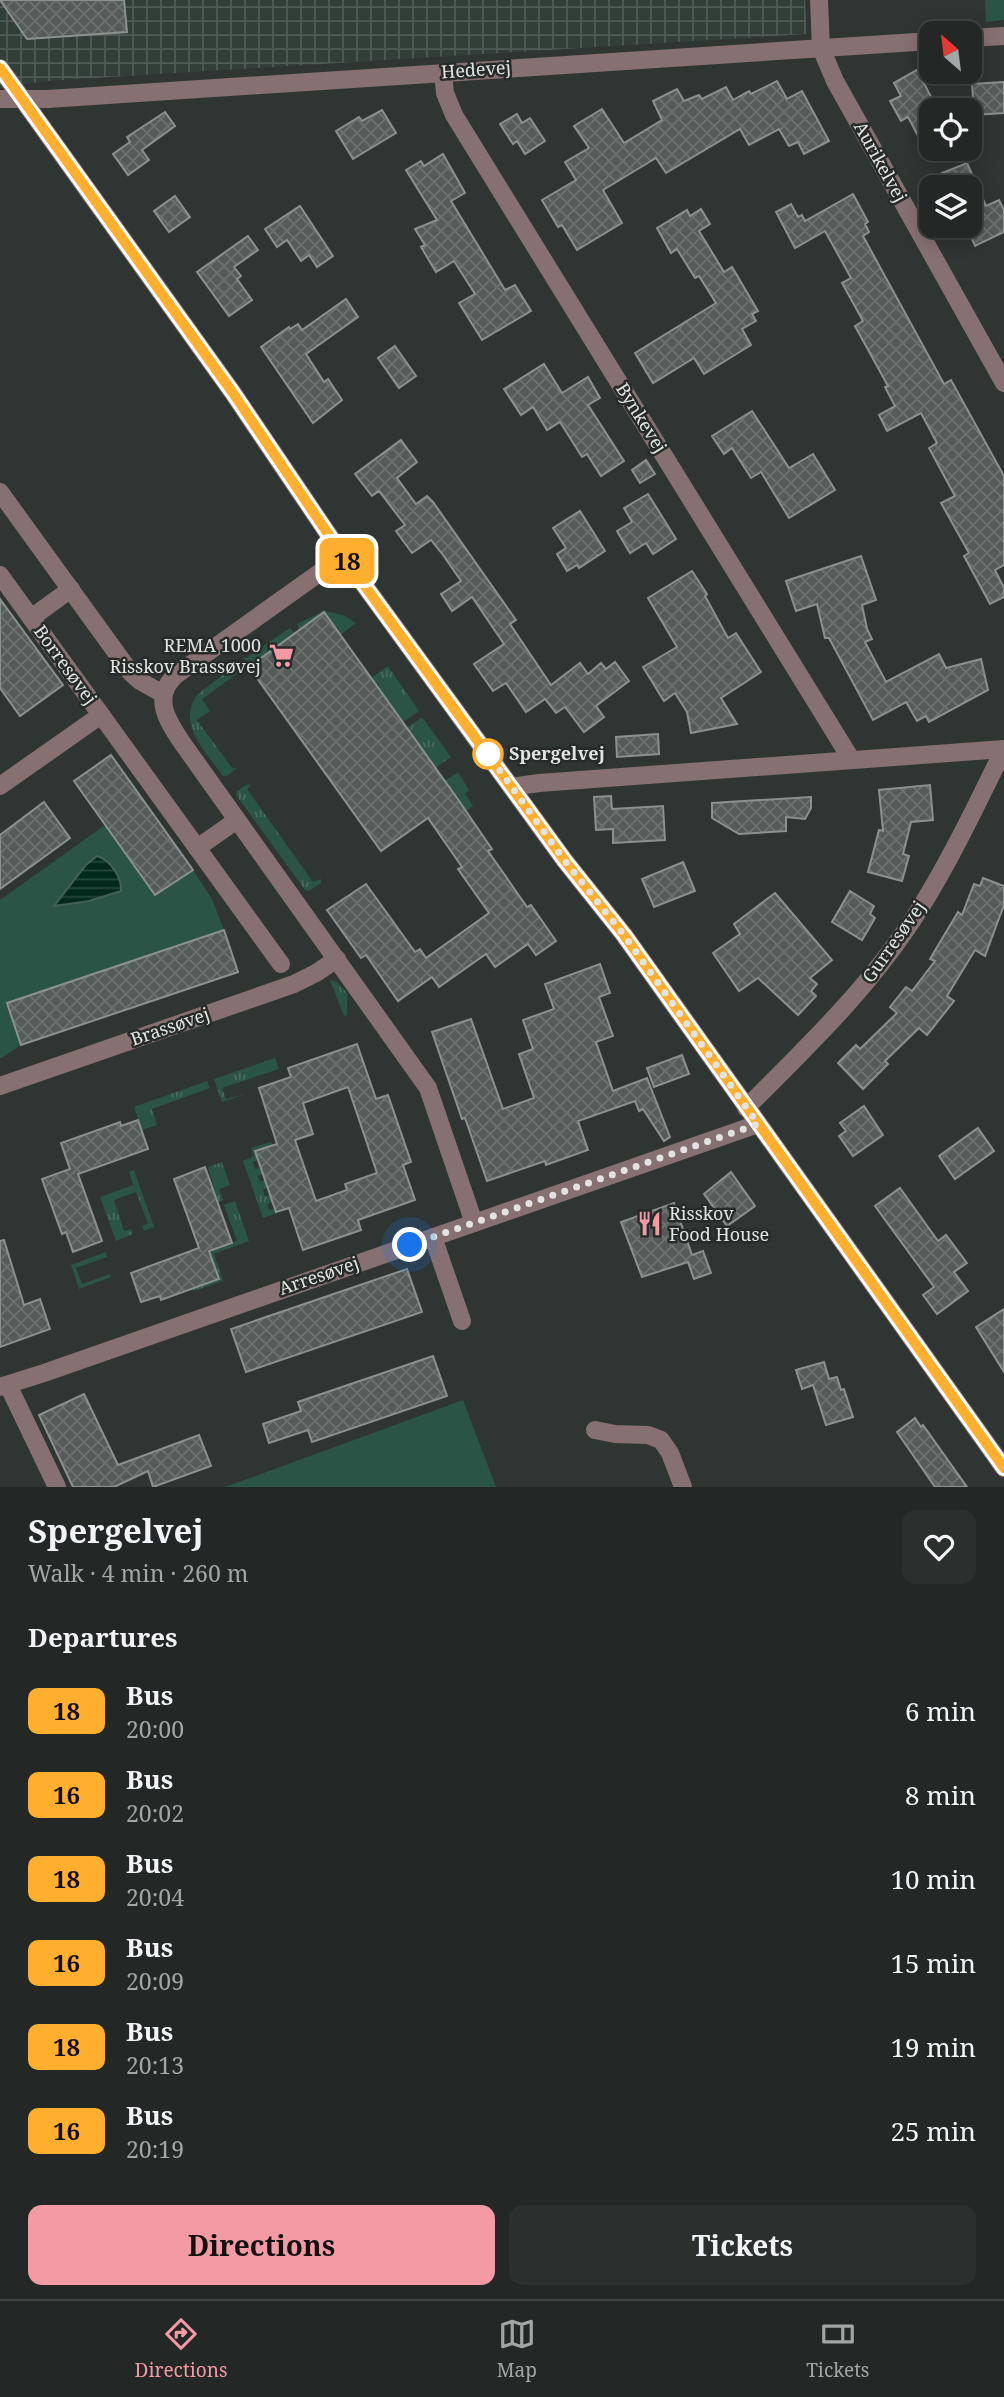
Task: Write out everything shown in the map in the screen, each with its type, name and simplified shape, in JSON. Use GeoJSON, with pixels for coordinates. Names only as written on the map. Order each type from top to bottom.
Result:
{"type":"FeatureCollection","features":[{"type":"Feature","properties":{"kind":"street"},"geometry":{"type":"LineString","coordinates":[[819,0],[821,48]]}},
{"type":"Feature","properties":{"kind":"street"},"geometry":{"type":"LineString","coordinates":[[982,37],[1004,36]]}},
{"type":"Feature","properties":{"kind":"street","name":"Hedevej"},"geometry":{"type":"LineString","coordinates":[[0,99],[48,99],[919,42]]}},
{"type":"Feature","properties":{"kind":"street","name":"Aurikelvej"},"geometry":{"type":"LineString","coordinates":[[821,48],[835,81],[1004,383]]}},
{"type":"Feature","properties":{"kind":"street"},"geometry":{"type":"LineString","coordinates":[[0,68],[233,393],[343,556],[565,861],[624,935],[1004,1468]]}},
{"type":"Feature","properties":{"kind":"street","name":"Bynkevej"},"geometry":{"type":"LineString","coordinates":[[443,72],[444,93],[454,115],[851,759]]}},
{"type":"Feature","properties":{"kind":"street"},"geometry":{"type":"LineString","coordinates":[[0,492],[131,673],[163,694]]}},
{"type":"Feature","properties":{"kind":"street"},"geometry":{"type":"LineString","coordinates":[[343,556],[171,679],[163,694],[163,709],[170,725],[428,1088],[474,1223]]}},
{"type":"Feature","properties":{"kind":"street","name":"Borresøvej"},"geometry":{"type":"LineString","coordinates":[[0,575],[101,715],[0,786]]}},
{"type":"Feature","properties":{"kind":"street","name":"Borresøvej"},"geometry":{"type":"LineString","coordinates":[[31,618],[71,589]]}},
{"type":"Feature","properties":{"kind":"street"},"geometry":{"type":"LineString","coordinates":[[101,715],[281,964]]}},
{"type":"Feature","properties":{"kind":"street"},"geometry":{"type":"LineString","coordinates":[[511,787],[1004,749]]}},
{"type":"Feature","properties":{"kind":"street","name":"Gurresøvej"},"geometry":{"type":"LineString","coordinates":[[746,1108],[863,986],[918,912],[963,833],[1004,749]]}},
{"type":"Feature","properties":{"kind":"street"},"geometry":{"type":"LineString","coordinates":[[197,848],[237,820]]}},
{"type":"Feature","properties":{"kind":"street","name":"Brassøvej"},"geometry":{"type":"LineString","coordinates":[[0,1086],[294,984],[337,959]]}},
{"type":"Feature","properties":{"kind":"street","name":"Arresøvej"},"geometry":{"type":"LineString","coordinates":[[4,1386],[758,1124]]}},
{"type":"Feature","properties":{"kind":"street"},"geometry":{"type":"LineString","coordinates":[[433,1237],[462,1321]]}},
{"type":"Feature","properties":{"kind":"street"},"geometry":{"type":"LineString","coordinates":[[4,1386],[57,1487]]}},
{"type":"Feature","properties":{"kind":"street"},"geometry":{"type":"LineString","coordinates":[[595,1430],[615,1434],[648,1435],[661,1440],[670,1453],[684,1487]]}},
{"type":"Feature","properties":{"kind":"shaded area"},"geometry":{"type":"Polygon","coordinates":[[[0,0],[805,0],[807,34],[47,81],[0,88],[0,0]]]}},
{"type":"Feature","properties":{"kind":"shaded area"},"geometry":{"type":"Polygon","coordinates":[[[97,856],[107,861],[115,870],[121,891],[89,901],[54,906],[86,865],[97,856]]]}},
{"type":"Feature","properties":{"kind":"green space"},"geometry":{"type":"Polygon","coordinates":[[[985,0],[1004,0],[1004,20],[986,22],[985,0]]]}},
{"type":"Feature","properties":{"kind":"green space"},"geometry":{"type":"Polygon","coordinates":[[[324,611],[343,615],[356,623],[340,635],[300,630],[297,624],[324,611]]]}},
{"type":"Feature","properties":{"kind":"green space"},"geometry":{"type":"Polygon","coordinates":[[[290,628],[295,634],[249,667],[244,659],[290,628]]]}},
{"type":"Feature","properties":{"kind":"green space"},"geometry":{"type":"Polygon","coordinates":[[[237,664],[242,670],[202,699],[210,711],[197,720],[232,768],[237,768],[223,776],[202,748],[190,716],[198,694],[237,664]]]}},
{"type":"Feature","properties":{"kind":"green space"},"geometry":{"type":"Polygon","coordinates":[[[388,666],[419,711],[403,722],[371,678],[388,666]]]}},
{"type":"Feature","properties":{"kind":"green space"},"geometry":{"type":"Polygon","coordinates":[[[422,717],[451,757],[435,768],[407,728],[422,717]]]}},
{"type":"Feature","properties":{"kind":"green space"},"geometry":{"type":"Polygon","coordinates":[[[458,772],[469,790],[465,794],[473,806],[465,811],[445,781],[458,772]]]}},
{"type":"Feature","properties":{"kind":"green space"},"geometry":{"type":"Polygon","coordinates":[[[248,784],[251,785],[247,789],[313,882],[321,879],[321,883],[309,891],[305,890],[236,795],[237,791],[248,784]]]}},
{"type":"Feature","properties":{"kind":"green space"},"geometry":{"type":"Polygon","coordinates":[[[105,825],[155,894],[193,870],[212,899],[224,930],[8,1003],[21,1045],[0,1059],[0,900],[105,825]]]}},
{"type":"Feature","properties":{"kind":"green space"},"geometry":{"type":"Polygon","coordinates":[[[330,980],[337,982],[347,993],[347,1015],[344,1016],[330,980]]]}},
{"type":"Feature","properties":{"kind":"green space"},"geometry":{"type":"Polygon","coordinates":[[[275,1058],[279,1069],[222,1088],[226,1099],[246,1094],[222,1102],[214,1079],[275,1058]]]}},
{"type":"Feature","properties":{"kind":"green space"},"geometry":{"type":"Polygon","coordinates":[[[207,1081],[210,1088],[152,1109],[157,1125],[142,1130],[134,1107],[207,1081]]]}},
{"type":"Feature","properties":{"kind":"green space"},"geometry":{"type":"Polygon","coordinates":[[[271,1142],[272,1145],[255,1151],[258,1160],[253,1162],[255,1169],[261,1167],[263,1174],[258,1176],[260,1182],[265,1180],[268,1187],[263,1190],[265,1196],[270,1195],[273,1202],[267,1204],[269,1210],[275,1209],[277,1213],[263,1218],[243,1161],[254,1156],[251,1148],[271,1142]]]}},
{"type":"Feature","properties":{"kind":"green space"},"geometry":{"type":"Polygon","coordinates":[[[222,1162],[230,1185],[219,1189],[223,1200],[218,1202],[208,1167],[222,1162]]]}},
{"type":"Feature","properties":{"kind":"green space"},"geometry":{"type":"Polygon","coordinates":[[[134,1170],[154,1227],[144,1231],[142,1226],[148,1223],[136,1192],[114,1200],[124,1231],[131,1229],[133,1234],[116,1241],[100,1197],[133,1185],[129,1172],[134,1170]]]}},
{"type":"Feature","properties":{"kind":"green space"},"geometry":{"type":"Polygon","coordinates":[[[235,1201],[249,1241],[214,1254],[223,1281],[194,1291],[193,1288],[219,1279],[209,1251],[237,1241],[224,1205],[235,1201]]]}},
{"type":"Feature","properties":{"kind":"green space"},"geometry":{"type":"Polygon","coordinates":[[[106,1252],[107,1257],[76,1268],[82,1284],[110,1274],[111,1277],[79,1289],[71,1265],[106,1252]]]}},
{"type":"Feature","properties":{"kind":"green space"},"geometry":{"type":"Polygon","coordinates":[[[463,1400],[496,1487],[225,1487],[463,1400]]]}},
{"type":"Feature","properties":{"kind":"building"},"geometry":{"type":"Polygon","coordinates":[[[0,0],[124,0],[127,32],[27,39],[0,0]]]}},
{"type":"Feature","properties":{"kind":"building"},"geometry":{"type":"Polygon","coordinates":[[[917,70],[919,84],[924,84],[932,98],[919,98],[919,138],[908,117],[901,121],[890,101],[901,96],[894,83],[917,70]]]}},
{"type":"Feature","properties":{"kind":"building"},"geometry":{"type":"Polygon","coordinates":[[[777,81],[787,99],[802,91],[829,141],[804,154],[798,142],[789,146],[779,129],[749,145],[740,129],[666,173],[656,158],[603,190],[622,223],[577,250],[562,225],[558,227],[542,200],[576,180],[565,162],[589,148],[574,126],[602,109],[624,143],[662,120],[653,101],[677,89],[684,101],[699,95],[702,99],[726,87],[733,100],[777,81]]]}},
{"type":"Feature","properties":{"kind":"building"},"geometry":{"type":"Polygon","coordinates":[[[1004,82],[1004,113],[982,114],[982,98],[973,98],[972,84],[1004,82]]]}},
{"type":"Feature","properties":{"kind":"building"},"geometry":{"type":"Polygon","coordinates":[[[382,110],[396,133],[353,159],[336,131],[359,117],[362,121],[382,110]]]}},
{"type":"Feature","properties":{"kind":"building"},"geometry":{"type":"Polygon","coordinates":[[[165,112],[175,126],[142,150],[149,160],[128,175],[113,154],[130,142],[127,137],[165,112]]]}},
{"type":"Feature","properties":{"kind":"building"},"geometry":{"type":"Polygon","coordinates":[[[517,114],[522,123],[530,118],[545,141],[525,154],[517,141],[513,144],[500,124],[517,114]]]}},
{"type":"Feature","properties":{"kind":"building"},"geometry":{"type":"Polygon","coordinates":[[[443,154],[465,193],[451,201],[505,290],[515,285],[531,311],[482,340],[459,303],[475,294],[454,261],[436,272],[421,247],[425,245],[415,229],[437,220],[406,170],[421,161],[424,166],[443,154]]]}},
{"type":"Feature","properties":{"kind":"building"},"geometry":{"type":"Polygon","coordinates":[[[967,163],[972,175],[943,175],[942,173],[967,163]]]}},
{"type":"Feature","properties":{"kind":"building"},"geometry":{"type":"Polygon","coordinates":[[[853,194],[868,222],[865,224],[869,232],[863,236],[944,384],[951,380],[1004,476],[1004,565],[995,570],[1004,588],[1004,597],[990,604],[964,556],[969,553],[941,503],[955,496],[929,448],[937,443],[921,413],[887,431],[879,415],[895,406],[885,387],[888,386],[855,326],[863,321],[842,283],[851,278],[825,231],[795,248],[776,212],[791,204],[798,217],[802,215],[805,221],[853,194]]]}},
{"type":"Feature","properties":{"kind":"building"},"geometry":{"type":"Polygon","coordinates":[[[175,196],[190,217],[169,232],[154,211],[175,196]]]}},
{"type":"Feature","properties":{"kind":"building"},"geometry":{"type":"Polygon","coordinates":[[[982,197],[986,206],[999,200],[1004,210],[1004,232],[975,246],[972,238],[982,238],[982,197]]]}},
{"type":"Feature","properties":{"kind":"building"},"geometry":{"type":"Polygon","coordinates":[[[300,206],[333,256],[317,267],[309,255],[301,261],[287,240],[277,247],[265,229],[300,206]]]}},
{"type":"Feature","properties":{"kind":"building"},"geometry":{"type":"Polygon","coordinates":[[[701,209],[710,224],[699,231],[724,272],[732,267],[758,311],[752,314],[756,321],[742,329],[751,345],[704,374],[694,358],[653,383],[635,353],[716,303],[699,276],[695,278],[677,249],[671,253],[657,228],[687,210],[690,216],[701,209]]]}},
{"type":"Feature","properties":{"kind":"building"},"geometry":{"type":"Polygon","coordinates":[[[248,236],[258,250],[234,267],[241,276],[237,279],[252,300],[229,316],[197,272],[248,236]]]}},
{"type":"Feature","properties":{"kind":"building"},"geometry":{"type":"Polygon","coordinates":[[[346,299],[358,317],[306,354],[324,382],[328,379],[342,400],[313,423],[261,347],[289,327],[290,329],[298,324],[302,330],[346,299]]]}},
{"type":"Feature","properties":{"kind":"building"},"geometry":{"type":"Polygon","coordinates":[[[395,346],[416,376],[399,388],[378,358],[395,346]]]}},
{"type":"Feature","properties":{"kind":"building"},"geometry":{"type":"Polygon","coordinates":[[[544,364],[562,393],[588,377],[600,398],[588,405],[624,461],[601,476],[587,454],[582,457],[560,422],[547,430],[533,407],[521,415],[504,389],[544,364]]]}},
{"type":"Feature","properties":{"kind":"building"},"geometry":{"type":"Polygon","coordinates":[[[752,411],[789,468],[813,454],[835,490],[789,518],[761,472],[751,478],[732,448],[724,454],[712,436],[752,411]]]}},
{"type":"Feature","properties":{"kind":"building"},"geometry":{"type":"Polygon","coordinates":[[[401,440],[417,462],[397,478],[416,504],[427,496],[433,502],[516,620],[510,624],[551,685],[580,663],[588,674],[601,663],[606,669],[615,662],[629,681],[596,706],[604,717],[584,732],[565,707],[556,713],[545,699],[526,712],[506,683],[493,691],[474,664],[504,644],[472,597],[452,611],[441,594],[461,581],[443,555],[431,540],[412,553],[396,531],[405,525],[379,491],[372,496],[355,474],[401,440]]]}},
{"type":"Feature","properties":{"kind":"building"},"geometry":{"type":"Polygon","coordinates":[[[646,460],[655,474],[640,483],[632,470],[646,460]]]}},
{"type":"Feature","properties":{"kind":"building"},"geometry":{"type":"Polygon","coordinates":[[[648,494],[676,539],[653,554],[646,543],[630,553],[617,531],[632,522],[624,508],[648,494]]]}},
{"type":"Feature","properties":{"kind":"building"},"geometry":{"type":"Polygon","coordinates":[[[580,511],[605,551],[579,568],[577,565],[567,571],[557,554],[566,548],[553,528],[580,511]]]}},
{"type":"Feature","properties":{"kind":"building"},"geometry":{"type":"Polygon","coordinates":[[[861,556],[876,600],[862,605],[872,639],[865,642],[886,682],[939,654],[946,668],[981,659],[988,690],[929,722],[926,716],[917,721],[906,702],[873,720],[829,638],[825,638],[817,604],[796,611],[786,581],[861,556]]]}},
{"type":"Feature","properties":{"kind":"building"},"geometry":{"type":"Polygon","coordinates":[[[692,571],[707,594],[705,596],[728,638],[736,633],[761,672],[721,698],[737,724],[691,733],[687,712],[675,693],[664,701],[643,667],[677,647],[648,598],[692,571]]]}},
{"type":"Feature","properties":{"kind":"building"},"geometry":{"type":"Polygon","coordinates":[[[0,599],[63,685],[20,716],[0,688],[0,599]]]}},
{"type":"Feature","properties":{"kind":"building"},"geometry":{"type":"Polygon","coordinates":[[[324,612],[457,798],[492,849],[488,851],[527,907],[531,905],[556,941],[536,955],[528,944],[495,967],[486,954],[439,987],[432,977],[398,1001],[366,955],[361,958],[327,910],[366,884],[415,952],[420,949],[426,958],[489,913],[458,869],[462,867],[428,818],[381,851],[249,667],[324,612]]]}},
{"type":"Feature","properties":{"kind":"building"},"geometry":{"type":"Polygon","coordinates":[[[658,734],[659,754],[617,757],[616,737],[658,734]]]}},
{"type":"Feature","properties":{"kind":"building"},"geometry":{"type":"Polygon","coordinates":[[[111,755],[193,870],[155,895],[74,781],[111,755]]]}},
{"type":"Feature","properties":{"kind":"building"},"geometry":{"type":"Polygon","coordinates":[[[930,785],[933,820],[911,822],[903,854],[909,856],[902,881],[868,872],[879,830],[883,831],[879,790],[930,785]]]}},
{"type":"Feature","properties":{"kind":"building"},"geometry":{"type":"Polygon","coordinates":[[[611,796],[612,809],[663,806],[665,840],[613,843],[613,829],[596,830],[594,797],[611,796]]]}},
{"type":"Feature","properties":{"kind":"building"},"geometry":{"type":"Polygon","coordinates":[[[811,797],[811,808],[805,819],[786,817],[786,831],[739,834],[712,818],[712,803],[811,797]]]}},
{"type":"Feature","properties":{"kind":"building"},"geometry":{"type":"Polygon","coordinates":[[[44,802],[70,838],[0,889],[0,835],[44,802]]]}},
{"type":"Feature","properties":{"kind":"building"},"geometry":{"type":"Polygon","coordinates":[[[683,862],[695,891],[654,907],[642,879],[683,862]]]}},
{"type":"Feature","properties":{"kind":"building"},"geometry":{"type":"Polygon","coordinates":[[[983,878],[1004,886],[1004,905],[985,956],[975,950],[947,996],[954,1001],[927,1035],[919,1028],[885,1061],[888,1064],[863,1089],[838,1063],[856,1045],[860,1049],[897,1013],[890,1007],[906,987],[912,991],[935,961],[930,959],[958,912],[962,915],[974,884],[980,886],[983,878]]]}},
{"type":"Feature","properties":{"kind":"building"},"geometry":{"type":"Polygon","coordinates":[[[850,891],[874,906],[870,914],[875,918],[862,940],[832,922],[850,891]]]}},
{"type":"Feature","properties":{"kind":"building"},"geometry":{"type":"Polygon","coordinates":[[[775,893],[832,960],[810,978],[817,984],[811,991],[816,996],[798,1015],[758,978],[739,991],[713,953],[740,934],[734,924],[775,893]]]}},
{"type":"Feature","properties":{"kind":"building"},"geometry":{"type":"Polygon","coordinates":[[[224,930],[238,972],[21,1045],[7,1003],[224,930]]]}},
{"type":"Feature","properties":{"kind":"building"},"geometry":{"type":"Polygon","coordinates":[[[600,964],[610,993],[599,997],[613,1036],[596,1042],[613,1091],[647,1078],[670,1137],[664,1141],[643,1109],[639,1111],[635,1101],[578,1121],[588,1150],[546,1165],[545,1161],[487,1181],[432,1032],[471,1019],[503,1109],[534,1098],[519,1054],[533,1049],[523,1020],[554,1009],[545,984],[600,964]]]}},
{"type":"Feature","properties":{"kind":"building"},"geometry":{"type":"Polygon","coordinates":[[[357,1044],[376,1099],[388,1095],[411,1162],[403,1165],[415,1200],[358,1220],[361,1230],[303,1250],[289,1208],[276,1212],[255,1151],[277,1144],[259,1088],[291,1077],[288,1068],[357,1044]],[[348,1087],[303,1103],[313,1134],[295,1140],[316,1201],[347,1190],[345,1184],[377,1173],[348,1087]]]}},
{"type":"Feature","properties":{"kind":"building"},"geometry":{"type":"Polygon","coordinates":[[[682,1055],[689,1074],[654,1087],[647,1068],[682,1055]]]}},
{"type":"Feature","properties":{"kind":"building"},"geometry":{"type":"Polygon","coordinates":[[[864,1106],[883,1135],[853,1156],[839,1136],[846,1131],[840,1123],[864,1106]]]}},
{"type":"Feature","properties":{"kind":"building"},"geometry":{"type":"Polygon","coordinates":[[[138,1120],[148,1149],[78,1174],[102,1241],[73,1252],[66,1232],[62,1234],[42,1179],[70,1169],[61,1143],[120,1122],[121,1126],[138,1120]]]}},
{"type":"Feature","properties":{"kind":"building"},"geometry":{"type":"Polygon","coordinates":[[[978,1128],[994,1151],[955,1179],[939,1156],[978,1128]]]}},
{"type":"Feature","properties":{"kind":"building"},"geometry":{"type":"Polygon","coordinates":[[[205,1167],[232,1243],[209,1251],[219,1279],[161,1300],[160,1296],[141,1302],[131,1273],[199,1248],[174,1179],[205,1167]]]}},
{"type":"Feature","properties":{"kind":"building"},"geometry":{"type":"Polygon","coordinates":[[[731,1172],[755,1206],[727,1226],[704,1194],[731,1172]]]}},
{"type":"Feature","properties":{"kind":"building"},"geometry":{"type":"Polygon","coordinates":[[[900,1188],[938,1241],[946,1235],[967,1263],[954,1272],[968,1291],[937,1314],[923,1295],[934,1287],[875,1206],[900,1188]]]}},
{"type":"Feature","properties":{"kind":"building"},"geometry":{"type":"Polygon","coordinates":[[[674,1203],[692,1255],[703,1251],[711,1273],[694,1279],[688,1262],[642,1277],[621,1222],[674,1203]]]}},
{"type":"Feature","properties":{"kind":"building"},"geometry":{"type":"Polygon","coordinates":[[[4,1240],[24,1305],[40,1299],[50,1329],[0,1347],[0,1241],[4,1240]]]}},
{"type":"Feature","properties":{"kind":"building"},"geometry":{"type":"Polygon","coordinates":[[[407,1269],[422,1312],[246,1372],[231,1329],[407,1269]]]}},
{"type":"Feature","properties":{"kind":"building"},"geometry":{"type":"Polygon","coordinates":[[[1004,1309],[1004,1372],[976,1327],[1004,1309]]]}},
{"type":"Feature","properties":{"kind":"building"},"geometry":{"type":"Polygon","coordinates":[[[433,1356],[447,1396],[312,1442],[308,1430],[269,1443],[263,1424],[301,1411],[298,1402],[433,1356]]]}},
{"type":"Feature","properties":{"kind":"building"},"geometry":{"type":"Polygon","coordinates":[[[824,1362],[829,1379],[837,1377],[841,1390],[844,1389],[853,1417],[826,1425],[813,1385],[802,1389],[796,1370],[824,1362]]]}},
{"type":"Feature","properties":{"kind":"building"},"geometry":{"type":"Polygon","coordinates":[[[84,1394],[118,1465],[199,1435],[211,1466],[153,1487],[148,1471],[114,1487],[73,1487],[39,1415],[84,1394]]]}},
{"type":"Feature","properties":{"kind":"building"},"geometry":{"type":"Polygon","coordinates":[[[915,1418],[921,1427],[923,1425],[967,1487],[935,1487],[897,1432],[915,1418]]]}},
{"type":"Feature","properties":{"kind":"bus line","name":"18"},"geometry":{"type":"LineString","coordinates":[[0,68],[233,393],[343,556],[565,861],[624,935],[1004,1468]]}},
{"type":"Feature","properties":{"kind":"place","name":"REMA 1000 Risskov Brassøvej"},"geometry":{"type":"Point","coordinates":[281,656]}},
{"type":"Feature","properties":{"kind":"place","name":"Spergelvej"},"geometry":{"type":"Point","coordinates":[488,754]}},
{"type":"Feature","properties":{"kind":"place","name":"Risskov Food House"},"geometry":{"type":"Point","coordinates":[649,1224]}},
{"type":"Feature","properties":{"kind":"route"},"geometry":{"type":"LineString","coordinates":[[410,1245],[758,1124],[624,935],[565,861],[488,754]]}}]}
